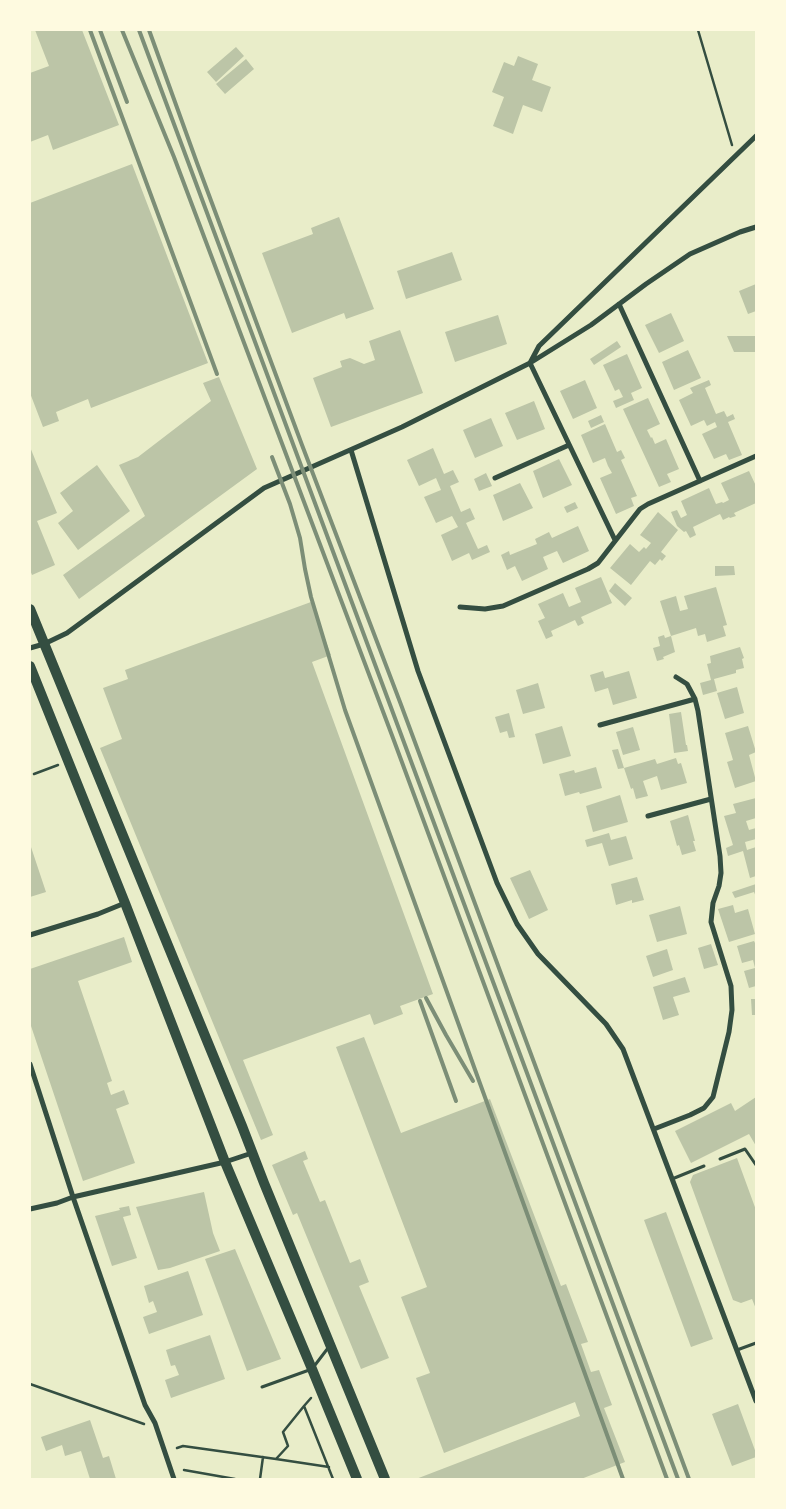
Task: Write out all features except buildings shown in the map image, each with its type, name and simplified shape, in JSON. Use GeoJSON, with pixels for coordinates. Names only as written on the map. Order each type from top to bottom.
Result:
{"type":"FeatureCollection","features":[{"type":"Feature","properties":{"kind":"main road"},"geometry":{"type":"LineString","coordinates":[[30,609],[385,1479]]}},
{"type":"Feature","properties":{"kind":"main road"},"geometry":{"type":"LineString","coordinates":[[30,666],[125,903],[225,1162],[357,1479]]}},
{"type":"Feature","properties":{"kind":"street"},"geometry":{"type":"LineString","coordinates":[[530,363],[539,346],[756,136]]}},
{"type":"Feature","properties":{"kind":"street"},"geometry":{"type":"LineString","coordinates":[[30,648],[44,644],[67,633],[264,488],[445,406],[530,363],[591,325],[690,254],[756,227]]}},
{"type":"Feature","properties":{"kind":"street"},"geometry":{"type":"LineString","coordinates":[[619,304],[700,482]]}},
{"type":"Feature","properties":{"kind":"street"},"geometry":{"type":"LineString","coordinates":[[530,363],[615,540]]}},
{"type":"Feature","properties":{"kind":"street"},"geometry":{"type":"LineString","coordinates":[[495,478],[569,445]]}},
{"type":"Feature","properties":{"kind":"street"},"geometry":{"type":"LineString","coordinates":[[351,450],[418,671],[497,883],[517,924],[538,954],[606,1024],[623,1050],[756,1401]]}},
{"type":"Feature","properties":{"kind":"street"},"geometry":{"type":"LineString","coordinates":[[460,607],[485,609],[504,606],[593,566],[598,563],[640,509],[756,456]]}},
{"type":"Feature","properties":{"kind":"street"},"geometry":{"type":"LineString","coordinates":[[654,1129],[704,1108],[713,1097],[729,1032],[732,1005],[731,986],[711,922],[713,903],[721,873],[702,734],[695,699],[687,684],[676,677]]}},
{"type":"Feature","properties":{"kind":"street"},"geometry":{"type":"LineString","coordinates":[[600,725],[695,699]]}},
{"type":"Feature","properties":{"kind":"street"},"geometry":{"type":"LineString","coordinates":[[648,816],[711,799]]}},
{"type":"Feature","properties":{"kind":"street"},"geometry":{"type":"LineString","coordinates":[[30,935],[84,919],[125,903]]}},
{"type":"Feature","properties":{"kind":"street"},"geometry":{"type":"LineString","coordinates":[[30,1064],[145,1405],[155,1423],[174,1479]]}},
{"type":"Feature","properties":{"kind":"street"},"geometry":{"type":"LineString","coordinates":[[30,1209],[252,1154]]}},
{"type":"Feature","properties":{"kind":"lane"},"geometry":{"type":"LineString","coordinates":[[720,1159],[745,1149],[756,1165]]}},
{"type":"Feature","properties":{"kind":"lane"},"geometry":{"type":"LineString","coordinates":[[672,1178],[704,1166]]}},
{"type":"Feature","properties":{"kind":"lane"},"geometry":{"type":"LineString","coordinates":[[737,1350],[756,1343]]}},
{"type":"Feature","properties":{"kind":"lane"},"geometry":{"type":"LineString","coordinates":[[262,1387],[312,1369],[330,1345]]}},
{"type":"Feature","properties":{"kind":"path"},"geometry":{"type":"LineString","coordinates":[[698,30],[736,156]]}},
{"type":"Feature","properties":{"kind":"path"},"geometry":{"type":"LineString","coordinates":[[34,774],[58,766]]}},
{"type":"Feature","properties":{"kind":"path"},"geometry":{"type":"LineString","coordinates":[[30,1384],[144,1424]]}},
{"type":"Feature","properties":{"kind":"path"},"geometry":{"type":"LineString","coordinates":[[276,1459],[288,1446],[283,1432],[314,1395]]}},
{"type":"Feature","properties":{"kind":"path"},"geometry":{"type":"LineString","coordinates":[[304,1406],[333,1479]]}},
{"type":"Feature","properties":{"kind":"path"},"geometry":{"type":"LineString","coordinates":[[177,1448],[183,1446],[328,1467]]}},
{"type":"Feature","properties":{"kind":"path"},"geometry":{"type":"LineString","coordinates":[[260,1479],[263,1457]]}},
{"type":"Feature","properties":{"kind":"path"},"geometry":{"type":"LineString","coordinates":[[184,1470],[235,1479]]}},
{"type":"Feature","properties":{"kind":"railway"},"geometry":{"type":"LineString","coordinates":[[90,30],[217,374]]}},
{"type":"Feature","properties":{"kind":"railway"},"geometry":{"type":"LineString","coordinates":[[100,30],[127,102]]}},
{"type":"Feature","properties":{"kind":"railway"},"geometry":{"type":"LineString","coordinates":[[122,30],[174,157],[393,738],[667,1479]]}},
{"type":"Feature","properties":{"kind":"railway"},"geometry":{"type":"LineString","coordinates":[[139,30],[678,1479]]}},
{"type":"Feature","properties":{"kind":"railway"},"geometry":{"type":"LineString","coordinates":[[149,30],[302,445],[400,702],[689,1479]]}},
{"type":"Feature","properties":{"kind":"railway"},"geometry":{"type":"LineString","coordinates":[[272,457],[290,504],[300,538],[311,597],[345,710],[623,1479]]}},
{"type":"Feature","properties":{"kind":"railway"},"geometry":{"type":"LineString","coordinates":[[426,998],[473,1081]]}},
{"type":"Feature","properties":{"kind":"railway"},"geometry":{"type":"LineString","coordinates":[[420,1001],[456,1101]]}}]}
